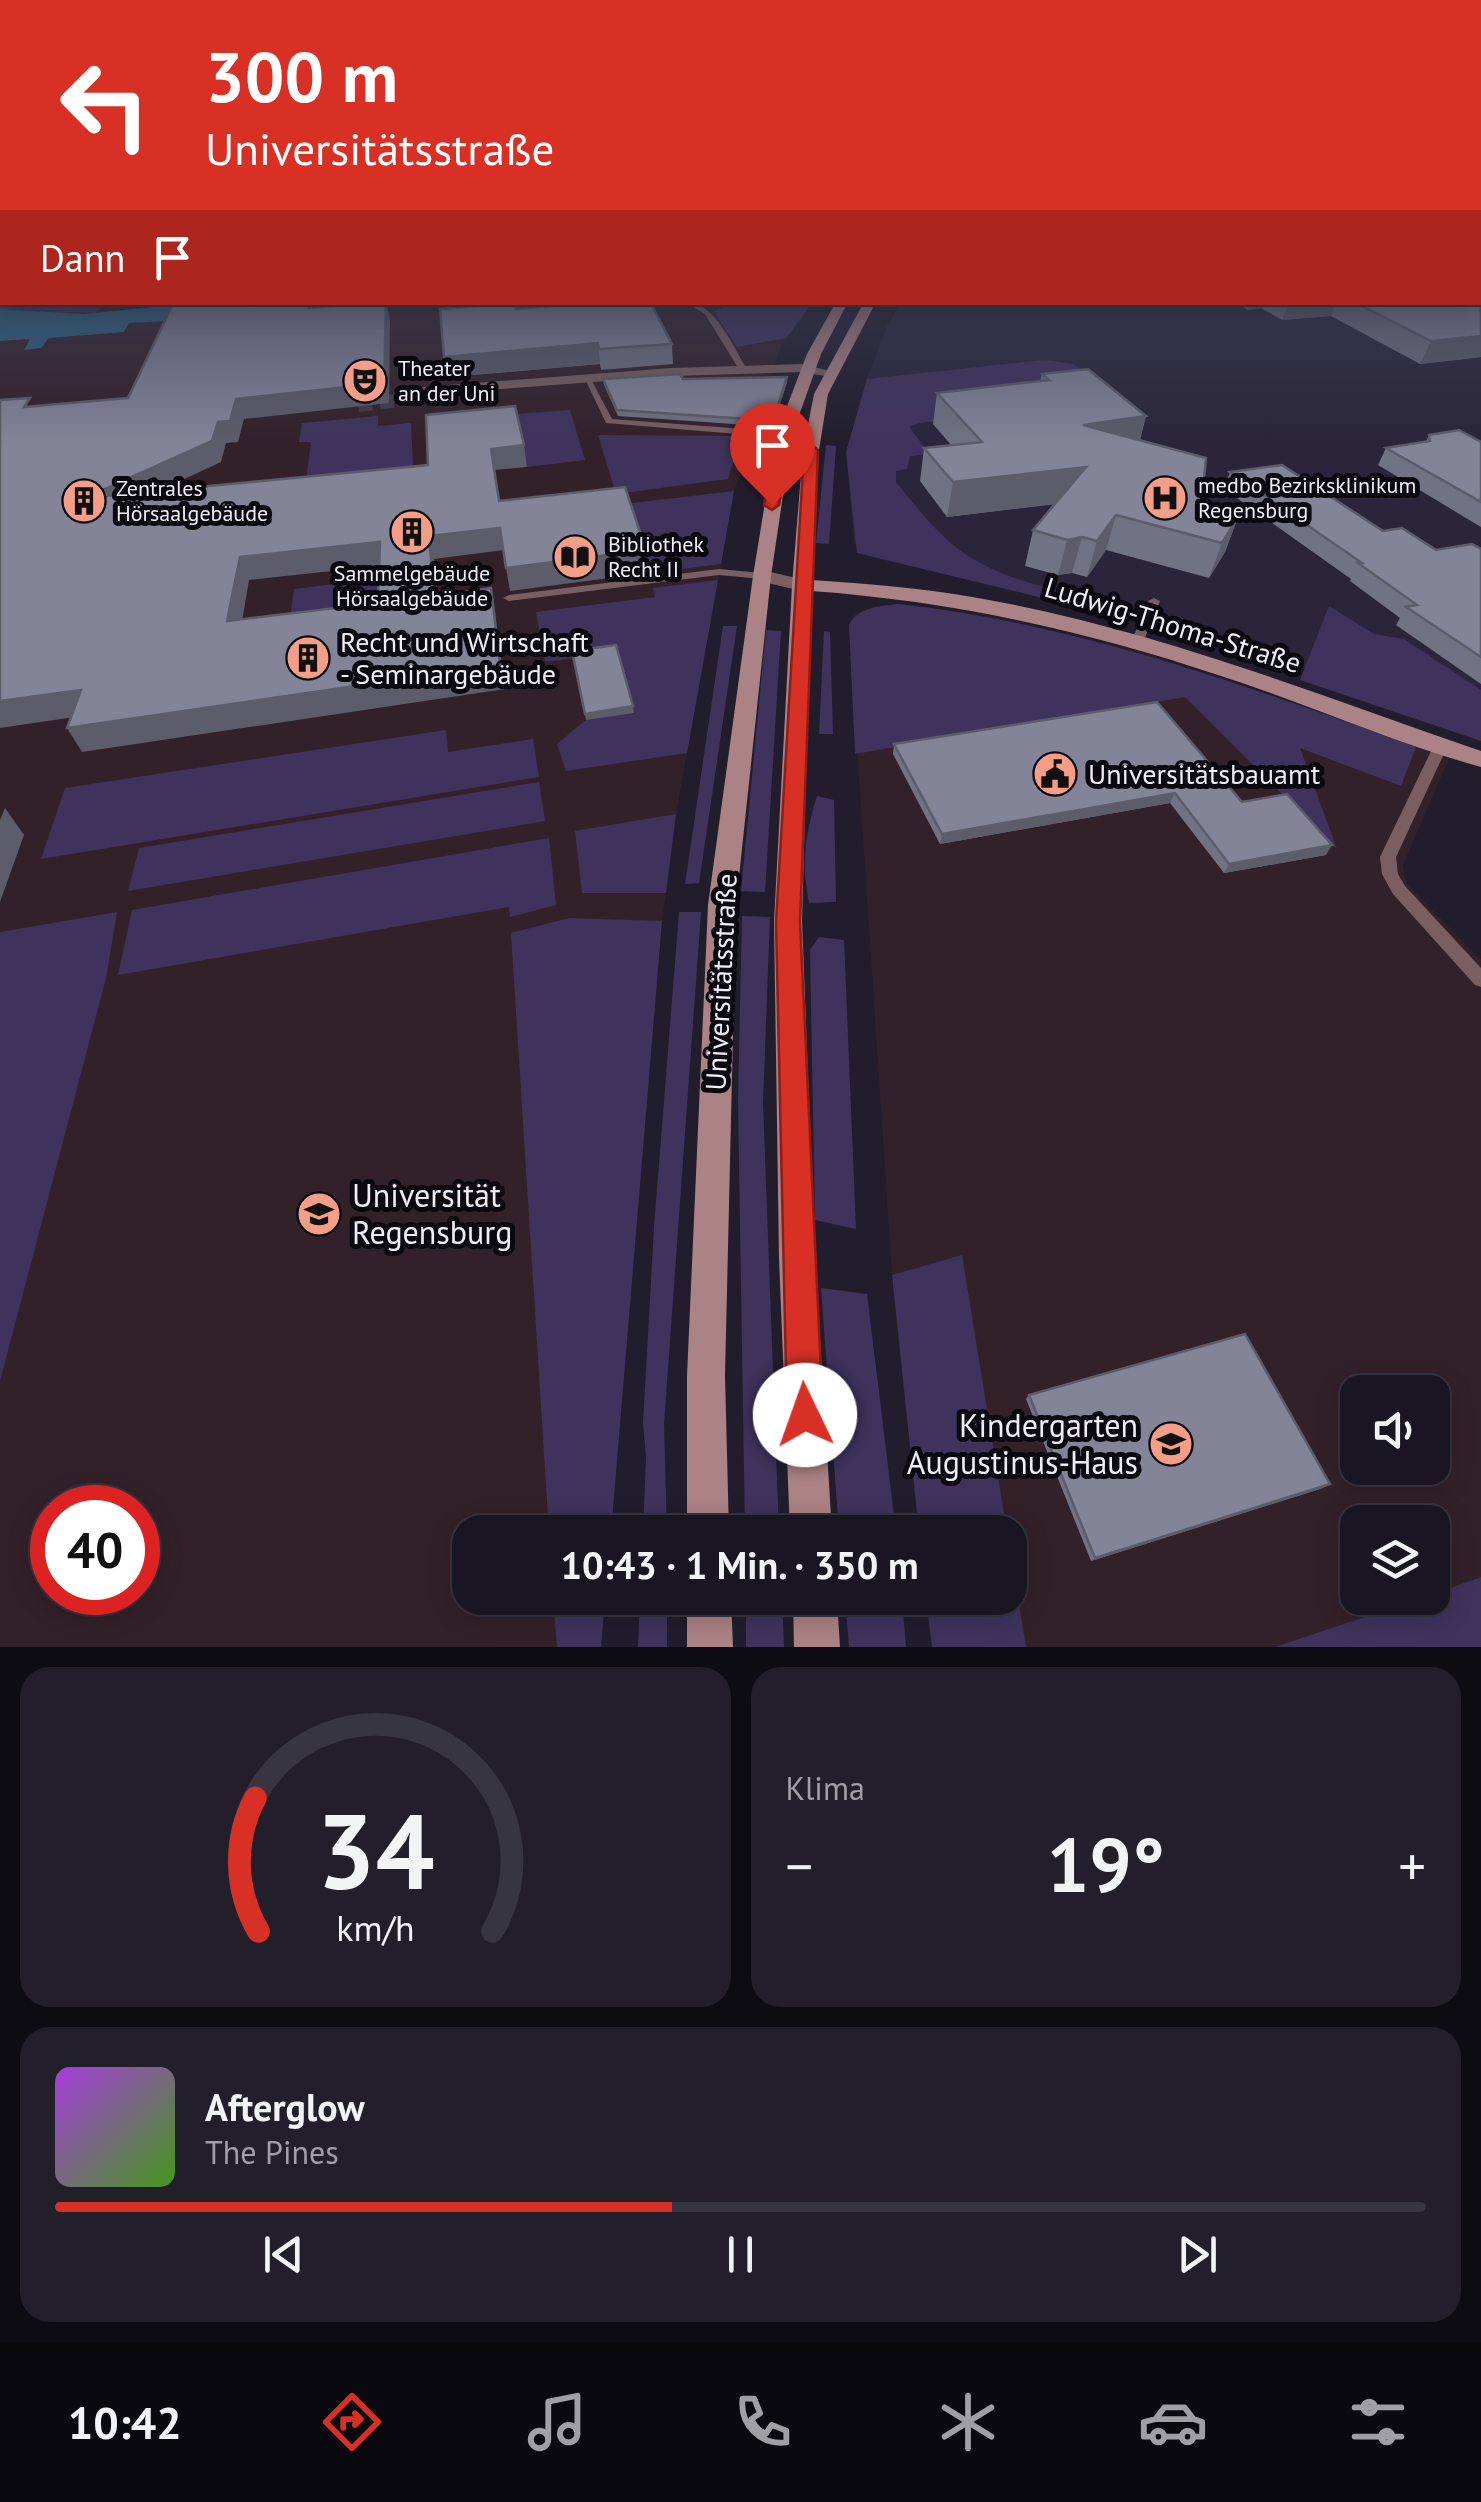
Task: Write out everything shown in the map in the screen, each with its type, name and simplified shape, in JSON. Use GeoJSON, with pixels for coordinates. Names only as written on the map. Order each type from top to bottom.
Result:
{"type":"FeatureCollection","features":[{"type":"Feature","properties":{"kind":"street","name":"Universitätsstraße"},"geometry":{"type":"LineString","coordinates":[[708,1515],[706,1376],[722,904],[762,576],[784,435],[808,372],[841,305]]}},
{"type":"Feature","properties":{"kind":"street"},"geometry":{"type":"LineString","coordinates":[[810,1515],[797,1258],[788,922],[802,585],[811,450],[822,394],[868,305]]}},
{"type":"Feature","properties":{"kind":"street"},"geometry":{"type":"LineString","coordinates":[[411,396],[743,369],[831,373]]}},
{"type":"Feature","properties":{"kind":"street"},"geometry":{"type":"LineString","coordinates":[[588,380],[808,372]]}},
{"type":"Feature","properties":{"kind":"street"},"geometry":{"type":"LineString","coordinates":[[784,435],[803,440],[811,450]]}},
{"type":"Feature","properties":{"kind":"street","name":"Ludwig-Thoma-Straße"},"geometry":{"type":"LineString","coordinates":[[762,576],[802,585],[961,598],[1035,612],[1138,640],[1481,759]]}},
{"type":"Feature","properties":{"kind":"street"},"geometry":{"type":"LineString","coordinates":[[709,1615],[710,1647]]}},
{"type":"Feature","properties":{"kind":"street"},"geometry":{"type":"LineString","coordinates":[[815,1615],[817,1647]]}},
{"type":"Feature","properties":{"kind":"lane"},"geometry":{"type":"LineString","coordinates":[[693,305],[708,313],[743,369]]}},
{"type":"Feature","properties":{"kind":"lane"},"geometry":{"type":"LineString","coordinates":[[588,380],[608,421],[784,435]]}},
{"type":"Feature","properties":{"kind":"lane"},"geometry":{"type":"LineString","coordinates":[[510,598],[719,572],[762,576]]}},
{"type":"Feature","properties":{"kind":"lane"},"geometry":{"type":"LineString","coordinates":[[1138,640],[1154,601]]}},
{"type":"Feature","properties":{"kind":"lane"},"geometry":{"type":"LineString","coordinates":[[1441,745],[1388,856],[1390,874],[1399,890],[1481,980]]}},
{"type":"Feature","properties":{"kind":"shaded area","name":"Universität Regensburg"},"geometry":{"type":"Polygon","coordinates":[[[0,305],[811,305],[781,346],[734,491],[676,814],[662,921],[612,1515],[452,1515],[452,1615],[604,1615],[601,1647],[0,1647],[0,305]]]}},
{"type":"Feature","properties":{"kind":"shaded area"},"geometry":{"type":"Polygon","coordinates":[[[0,305],[103,305],[95,313],[0,309],[0,305]]]}},
{"type":"Feature","properties":{"kind":"shaded area"},"geometry":{"type":"Polygon","coordinates":[[[729,305],[811,305],[786,338],[737,347],[714,311],[729,305]]]}},
{"type":"Feature","properties":{"kind":"shaded area","name":"medbo Bezirksklinikum Regensburg"},"geometry":{"type":"Polygon","coordinates":[[[900,305],[1481,305],[1481,730],[1150,614],[854,544],[846,452],[887,326],[900,305]]]}},
{"type":"Feature","properties":{"kind":"shaded area"},"geometry":{"type":"Polygon","coordinates":[[[1044,360],[1073,364],[1102,385],[1015,412],[909,427],[930,454],[910,456],[907,469],[896,471],[896,482],[941,534],[973,559],[1031,583],[1136,610],[1130,619],[857,553],[846,452],[867,379],[1044,360]]]}},
{"type":"Feature","properties":{"kind":"shaded area"},"geometry":{"type":"Polygon","coordinates":[[[570,410],[585,460],[527,467],[515,414],[570,410]]]}},
{"type":"Feature","properties":{"kind":"shaded area"},"geometry":{"type":"Polygon","coordinates":[[[378,416],[378,426],[411,423],[413,470],[306,481],[311,442],[299,442],[302,423],[378,416]]]}},
{"type":"Feature","properties":{"kind":"shaded area"},"geometry":{"type":"Polygon","coordinates":[[[598,435],[741,436],[728,479],[616,494],[598,435]]]}},
{"type":"Feature","properties":{"kind":"shaded area"},"geometry":{"type":"Polygon","coordinates":[[[826,445],[836,446],[829,544],[816,543],[826,445]]]}},
{"type":"Feature","properties":{"kind":"shaded area"},"geometry":{"type":"Polygon","coordinates":[[[734,491],[721,564],[648,573],[626,509],[506,518],[734,491]]]}},
{"type":"Feature","properties":{"kind":"shaded area"},"geometry":{"type":"Polygon","coordinates":[[[382,578],[381,622],[288,634],[294,589],[382,578]]]}},
{"type":"Feature","properties":{"kind":"shaded area"},"geometry":{"type":"Polygon","coordinates":[[[718,580],[687,753],[566,771],[557,744],[586,720],[634,712],[617,652],[545,662],[536,612],[655,597],[653,588],[718,580]]]}},
{"type":"Feature","properties":{"kind":"shaded area"},"geometry":{"type":"Polygon","coordinates":[[[899,604],[989,616],[1141,652],[1449,759],[1403,865],[1406,883],[1481,960],[1481,1577],[1450,1588],[1450,1505],[1340,1505],[1340,1615],[1370,1615],[1275,1647],[1026,1647],[1021,1615],[1027,1615],[1027,1515],[1004,1515],[961,1256],[892,1275],[849,625],[853,616],[866,609],[899,604]]]}},
{"type":"Feature","properties":{"kind":"shaded area"},"geometry":{"type":"Polygon","coordinates":[[[899,604],[966,613],[1097,642],[1226,680],[1416,747],[1401,786],[1300,748],[1337,849],[1185,697],[855,754],[849,625],[864,611],[899,604]]]}},
{"type":"Feature","properties":{"kind":"shaded area"},"geometry":{"type":"Polygon","coordinates":[[[1329,606],[1374,634],[1404,639],[1481,690],[1481,741],[1300,680],[1329,606]]]}},
{"type":"Feature","properties":{"kind":"shaded area"},"geometry":{"type":"Polygon","coordinates":[[[723,626],[737,626],[699,883],[685,884],[723,626]]]}},
{"type":"Feature","properties":{"kind":"shaded area"},"geometry":{"type":"Polygon","coordinates":[[[766,630],[781,631],[765,892],[741,891],[766,630]]]}},
{"type":"Feature","properties":{"kind":"shaded area"},"geometry":{"type":"Polygon","coordinates":[[[824,631],[830,632],[833,734],[819,734],[824,631]]]}},
{"type":"Feature","properties":{"kind":"shaded area"},"geometry":{"type":"Polygon","coordinates":[[[446,730],[448,752],[533,739],[539,777],[41,859],[65,788],[446,730]]]}},
{"type":"Feature","properties":{"kind":"shaded area"},"geometry":{"type":"Polygon","coordinates":[[[539,782],[545,821],[128,891],[139,848],[539,782]]]}},
{"type":"Feature","properties":{"kind":"shaded area"},"geometry":{"type":"Polygon","coordinates":[[[817,796],[834,800],[836,902],[809,903],[806,849],[817,796]]]}},
{"type":"Feature","properties":{"kind":"shaded area"},"geometry":{"type":"Polygon","coordinates":[[[676,814],[666,893],[582,893],[575,831],[676,814]]]}},
{"type":"Feature","properties":{"kind":"shaded area"},"geometry":{"type":"Polygon","coordinates":[[[549,838],[556,905],[510,917],[509,907],[118,975],[132,910],[549,838]]]}},
{"type":"Feature","properties":{"kind":"shaded area"},"geometry":{"type":"Polygon","coordinates":[[[117,912],[106,978],[0,1381],[0,932],[117,912]]]}},
{"type":"Feature","properties":{"kind":"shaded area"},"geometry":{"type":"Polygon","coordinates":[[[679,912],[701,912],[664,1424],[667,1515],[644,1515],[643,1423],[679,912]]]}},
{"type":"Feature","properties":{"kind":"shaded area"},"geometry":{"type":"Polygon","coordinates":[[[742,916],[770,917],[763,1103],[778,1515],[745,1515],[738,1099],[742,916]]]}},
{"type":"Feature","properties":{"kind":"shaded area"},"geometry":{"type":"Polygon","coordinates":[[[569,918],[662,921],[612,1515],[548,1515],[511,933],[569,918]]]}},
{"type":"Feature","properties":{"kind":"shaded area"},"geometry":{"type":"Polygon","coordinates":[[[819,937],[844,940],[856,1229],[815,1220],[810,950],[819,937]]]}},
{"type":"Feature","properties":{"kind":"shaded area"},"geometry":{"type":"Polygon","coordinates":[[[962,1255],[1004,1515],[917,1515],[892,1275],[962,1255]]]}},
{"type":"Feature","properties":{"kind":"shaded area"},"geometry":{"type":"Polygon","coordinates":[[[821,1288],[867,1294],[894,1515],[838,1515],[821,1288]]]}},
{"type":"Feature","properties":{"kind":"shaded area"},"geometry":{"type":"Polygon","coordinates":[[[1481,1577],[1481,1647],[1275,1647],[1370,1615],[1450,1615],[1450,1588],[1481,1577]]]}},
{"type":"Feature","properties":{"kind":"shaded area"},"geometry":{"type":"Polygon","coordinates":[[[554,1615],[604,1615],[601,1647],[557,1647],[554,1615]]]}},
{"type":"Feature","properties":{"kind":"shaded area"},"geometry":{"type":"Polygon","coordinates":[[[639,1615],[667,1615],[667,1647],[638,1647],[639,1615]]]}},
{"type":"Feature","properties":{"kind":"shaded area"},"geometry":{"type":"Polygon","coordinates":[[[746,1615],[783,1615],[784,1647],[746,1647],[746,1615]]]}},
{"type":"Feature","properties":{"kind":"shaded area"},"geometry":{"type":"Polygon","coordinates":[[[846,1615],[903,1615],[906,1647],[849,1647],[846,1615]]]}},
{"type":"Feature","properties":{"kind":"shaded area"},"geometry":{"type":"Polygon","coordinates":[[[928,1615],[1021,1615],[1026,1647],[932,1647],[928,1615]]]}},
{"type":"Feature","properties":{"kind":"water"},"geometry":{"type":"Polygon","coordinates":[[[191,305],[186,320],[129,323],[124,332],[49,338],[41,348],[24,350],[30,339],[0,341],[0,309],[84,314],[191,305]]]}},
{"type":"Feature","properties":{"kind":"building"},"geometry":{"type":"Polygon","coordinates":[[[386,305],[384,383],[236,399],[230,421],[218,422],[212,441],[85,498],[428,465],[426,415],[515,406],[524,445],[491,449],[499,501],[625,487],[646,550],[506,568],[500,528],[429,536],[434,596],[491,588],[500,665],[67,728],[81,690],[0,701],[0,400],[30,398],[24,407],[128,398],[172,306],[386,305]],[[380,542],[240,557],[227,621],[378,603],[380,542]]]}},
{"type":"Feature","properties":{"kind":"building"},"geometry":{"type":"Polygon","coordinates":[[[515,305],[516,309],[652,305],[672,344],[599,349],[598,343],[444,357],[440,309],[515,305]]]}},
{"type":"Feature","properties":{"kind":"building"},"geometry":{"type":"Polygon","coordinates":[[[1360,305],[1481,305],[1481,336],[1431,341],[1360,305]]]}},
{"type":"Feature","properties":{"kind":"building"},"geometry":{"type":"Polygon","coordinates":[[[1088,369],[1146,416],[1083,425],[1206,458],[1201,508],[1238,517],[1222,543],[1116,515],[1097,541],[1082,537],[1067,540],[1033,530],[1086,467],[953,482],[924,448],[982,442],[937,393],[1049,380],[1042,374],[1088,369]]]}},
{"type":"Feature","properties":{"kind":"building"},"geometry":{"type":"Polygon","coordinates":[[[680,374],[683,379],[787,377],[774,417],[762,420],[617,410],[603,379],[680,374]]]}},
{"type":"Feature","properties":{"kind":"building"},"geometry":{"type":"Polygon","coordinates":[[[1459,430],[1481,442],[1481,502],[1386,448],[1430,441],[1429,435],[1459,430]]]}},
{"type":"Feature","properties":{"kind":"building"},"geometry":{"type":"Polygon","coordinates":[[[1282,465],[1383,531],[1402,528],[1436,550],[1472,544],[1481,549],[1481,657],[1406,607],[1417,605],[1358,563],[1362,563],[1230,472],[1282,465]]]}},
{"type":"Feature","properties":{"kind":"building"},"geometry":{"type":"Polygon","coordinates":[[[616,645],[633,706],[585,714],[572,651],[616,645]]]}},
{"type":"Feature","properties":{"kind":"building","name":"Universitätsbauamt"},"geometry":{"type":"Polygon","coordinates":[[[1157,702],[1242,802],[1287,794],[1332,845],[1229,864],[1175,793],[942,834],[894,744],[1157,702]]]}},
{"type":"Feature","properties":{"kind":"building","name":"Kindergarten Augustinus-Haus"},"geometry":{"type":"Polygon","coordinates":[[[1245,1334],[1330,1484],[1095,1558],[1029,1395],[1245,1334]]]}},
{"type":"Feature","properties":{"kind":"tunnel"},"geometry":{"type":"LineString","coordinates":[[358,405],[412,399]]}},
{"type":"Feature","properties":{"kind":"place","name":"Theater an der Uni"},"geometry":{"type":"Point","coordinates":[365,381]}},
{"type":"Feature","properties":{"kind":"place","name":"medbo Bezirksklinikum Regensburg"},"geometry":{"type":"Point","coordinates":[1165,498]}},
{"type":"Feature","properties":{"kind":"place","name":"Zentrales Hörsaalgebäude"},"geometry":{"type":"Point","coordinates":[84,501]}},
{"type":"Feature","properties":{"kind":"place","name":"Sammelgebäude Hörsaalgebäude"},"geometry":{"type":"Point","coordinates":[412,532]}},
{"type":"Feature","properties":{"kind":"place","name":"Bibliothek Recht II"},"geometry":{"type":"Point","coordinates":[575,557]}},
{"type":"Feature","properties":{"kind":"place","name":"Recht und Wirtschaft - Seminargebäude"},"geometry":{"type":"Point","coordinates":[308,658]}},
{"type":"Feature","properties":{"kind":"place","name":"Universitätsbauamt"},"geometry":{"type":"Point","coordinates":[1055,774]}},
{"type":"Feature","properties":{"kind":"place","name":"Universität Regensburg"},"geometry":{"type":"Point","coordinates":[319,1214]}},
{"type":"Feature","properties":{"kind":"place","name":"Kindergarten Augustinus-Haus"},"geometry":{"type":"Point","coordinates":[1171,1444]}},
{"type":"Feature","properties":{"kind":"route"},"geometry":{"type":"LineString","coordinates":[[772,505],[784,435],[795,436],[811,450],[788,922],[805,1415]]}}]}
